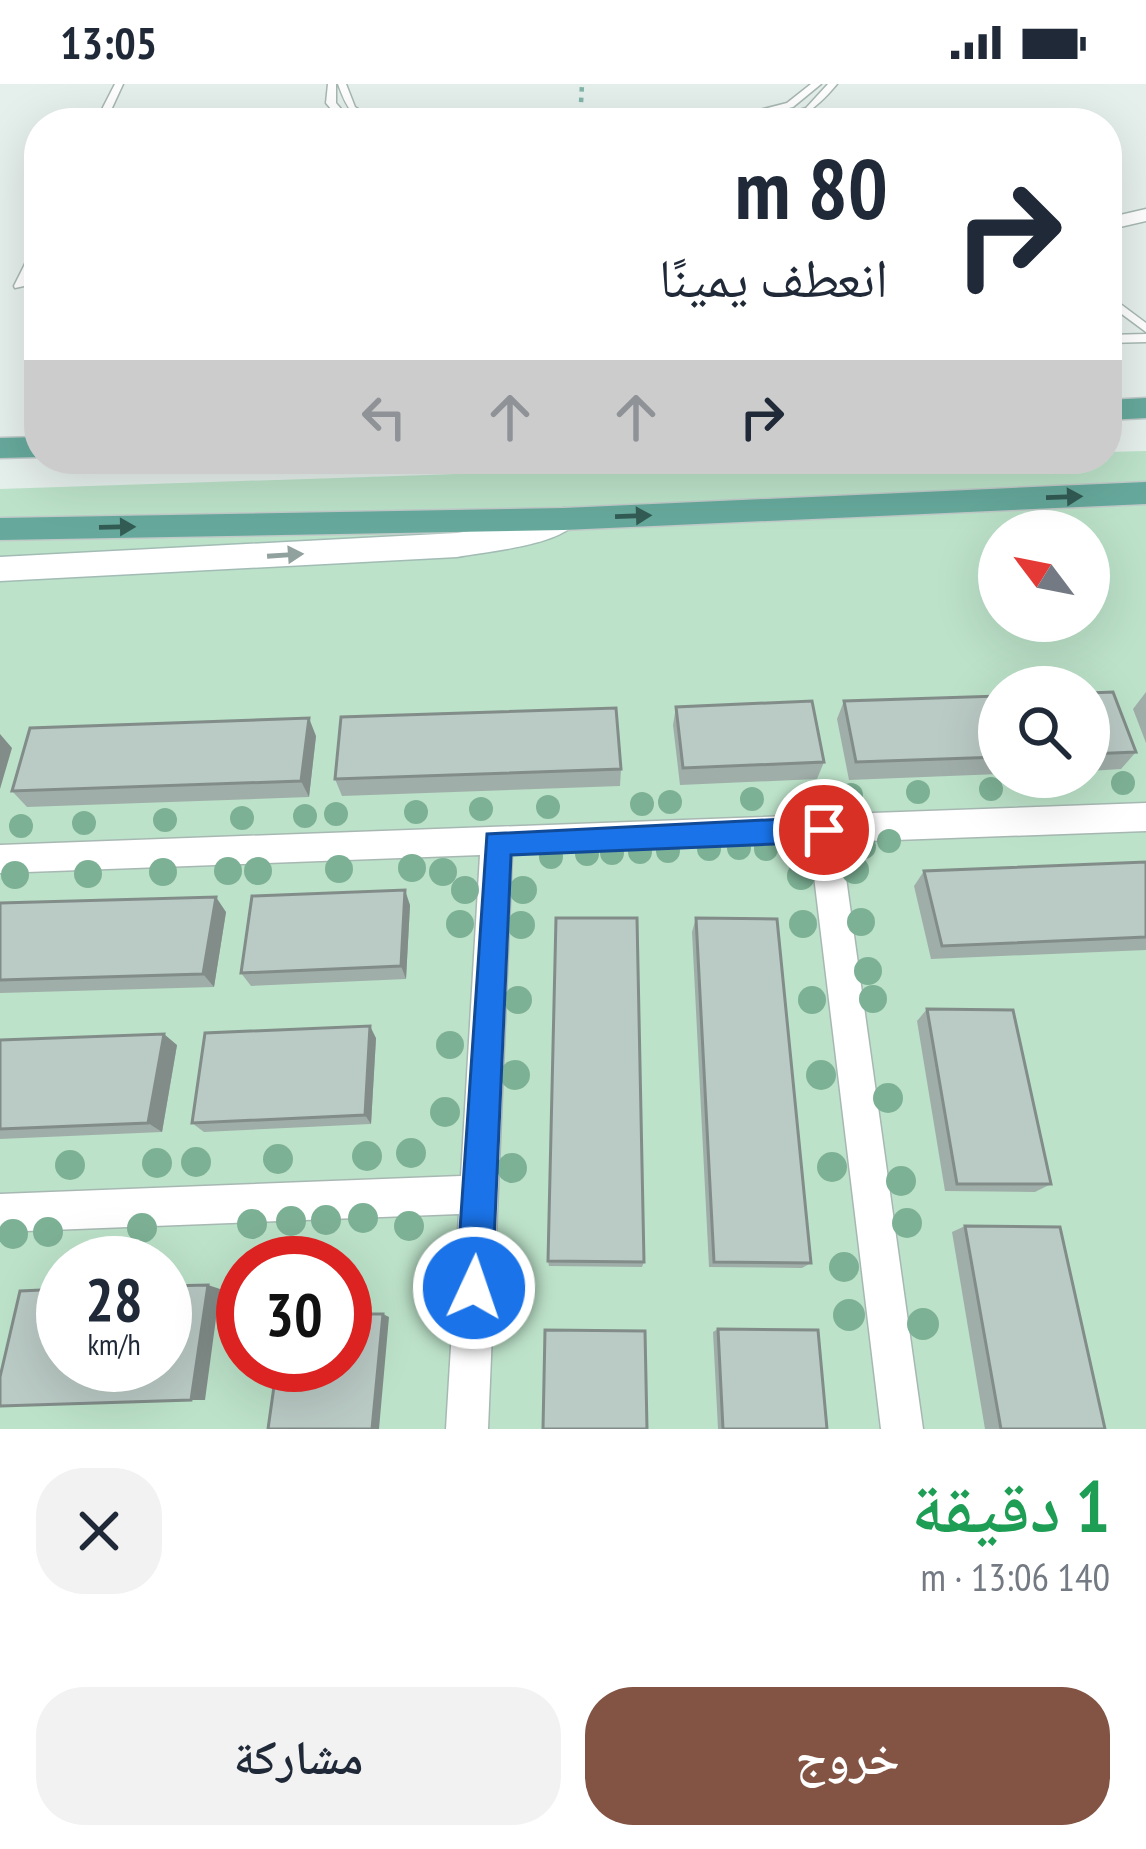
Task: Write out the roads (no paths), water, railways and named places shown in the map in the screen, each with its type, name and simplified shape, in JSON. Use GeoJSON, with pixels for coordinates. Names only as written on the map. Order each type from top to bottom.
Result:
{"type":"FeatureCollection","features":[{"type":"Feature","properties":{"kind":"main road"},"geometry":{"type":"LineString","coordinates":[[0,529],[564,518],[1146,494]]}},
{"type":"Feature","properties":{"kind":"street"},"geometry":{"type":"LineString","coordinates":[[0,569],[457,545],[525,534],[564,518]]}},
{"type":"Feature","properties":{"kind":"street"},"geometry":{"type":"LineString","coordinates":[[0,859],[1146,818]]}},
{"type":"Feature","properties":{"kind":"street"},"geometry":{"type":"LineString","coordinates":[[824,830],[902,1429]]}},
{"type":"Feature","properties":{"kind":"street"},"geometry":{"type":"LineString","coordinates":[[466,1429],[497,843]]}},
{"type":"Feature","properties":{"kind":"street"},"geometry":{"type":"LineString","coordinates":[[0,1213],[479,1194]]}},
{"type":"Feature","properties":{"kind":"lane"},"geometry":{"type":"LineString","coordinates":[[779,108],[818,84]]}},
{"type":"Feature","properties":{"kind":"lane"},"geometry":{"type":"LineString","coordinates":[[811,108],[833,84]]}},
{"type":"Feature","properties":{"kind":"lane"},"geometry":{"type":"LineString","coordinates":[[19,286],[24,276]]}},
{"type":"Feature","properties":{"kind":"lane"},"geometry":{"type":"LineString","coordinates":[[1122,309],[1146,328]]}}]}
